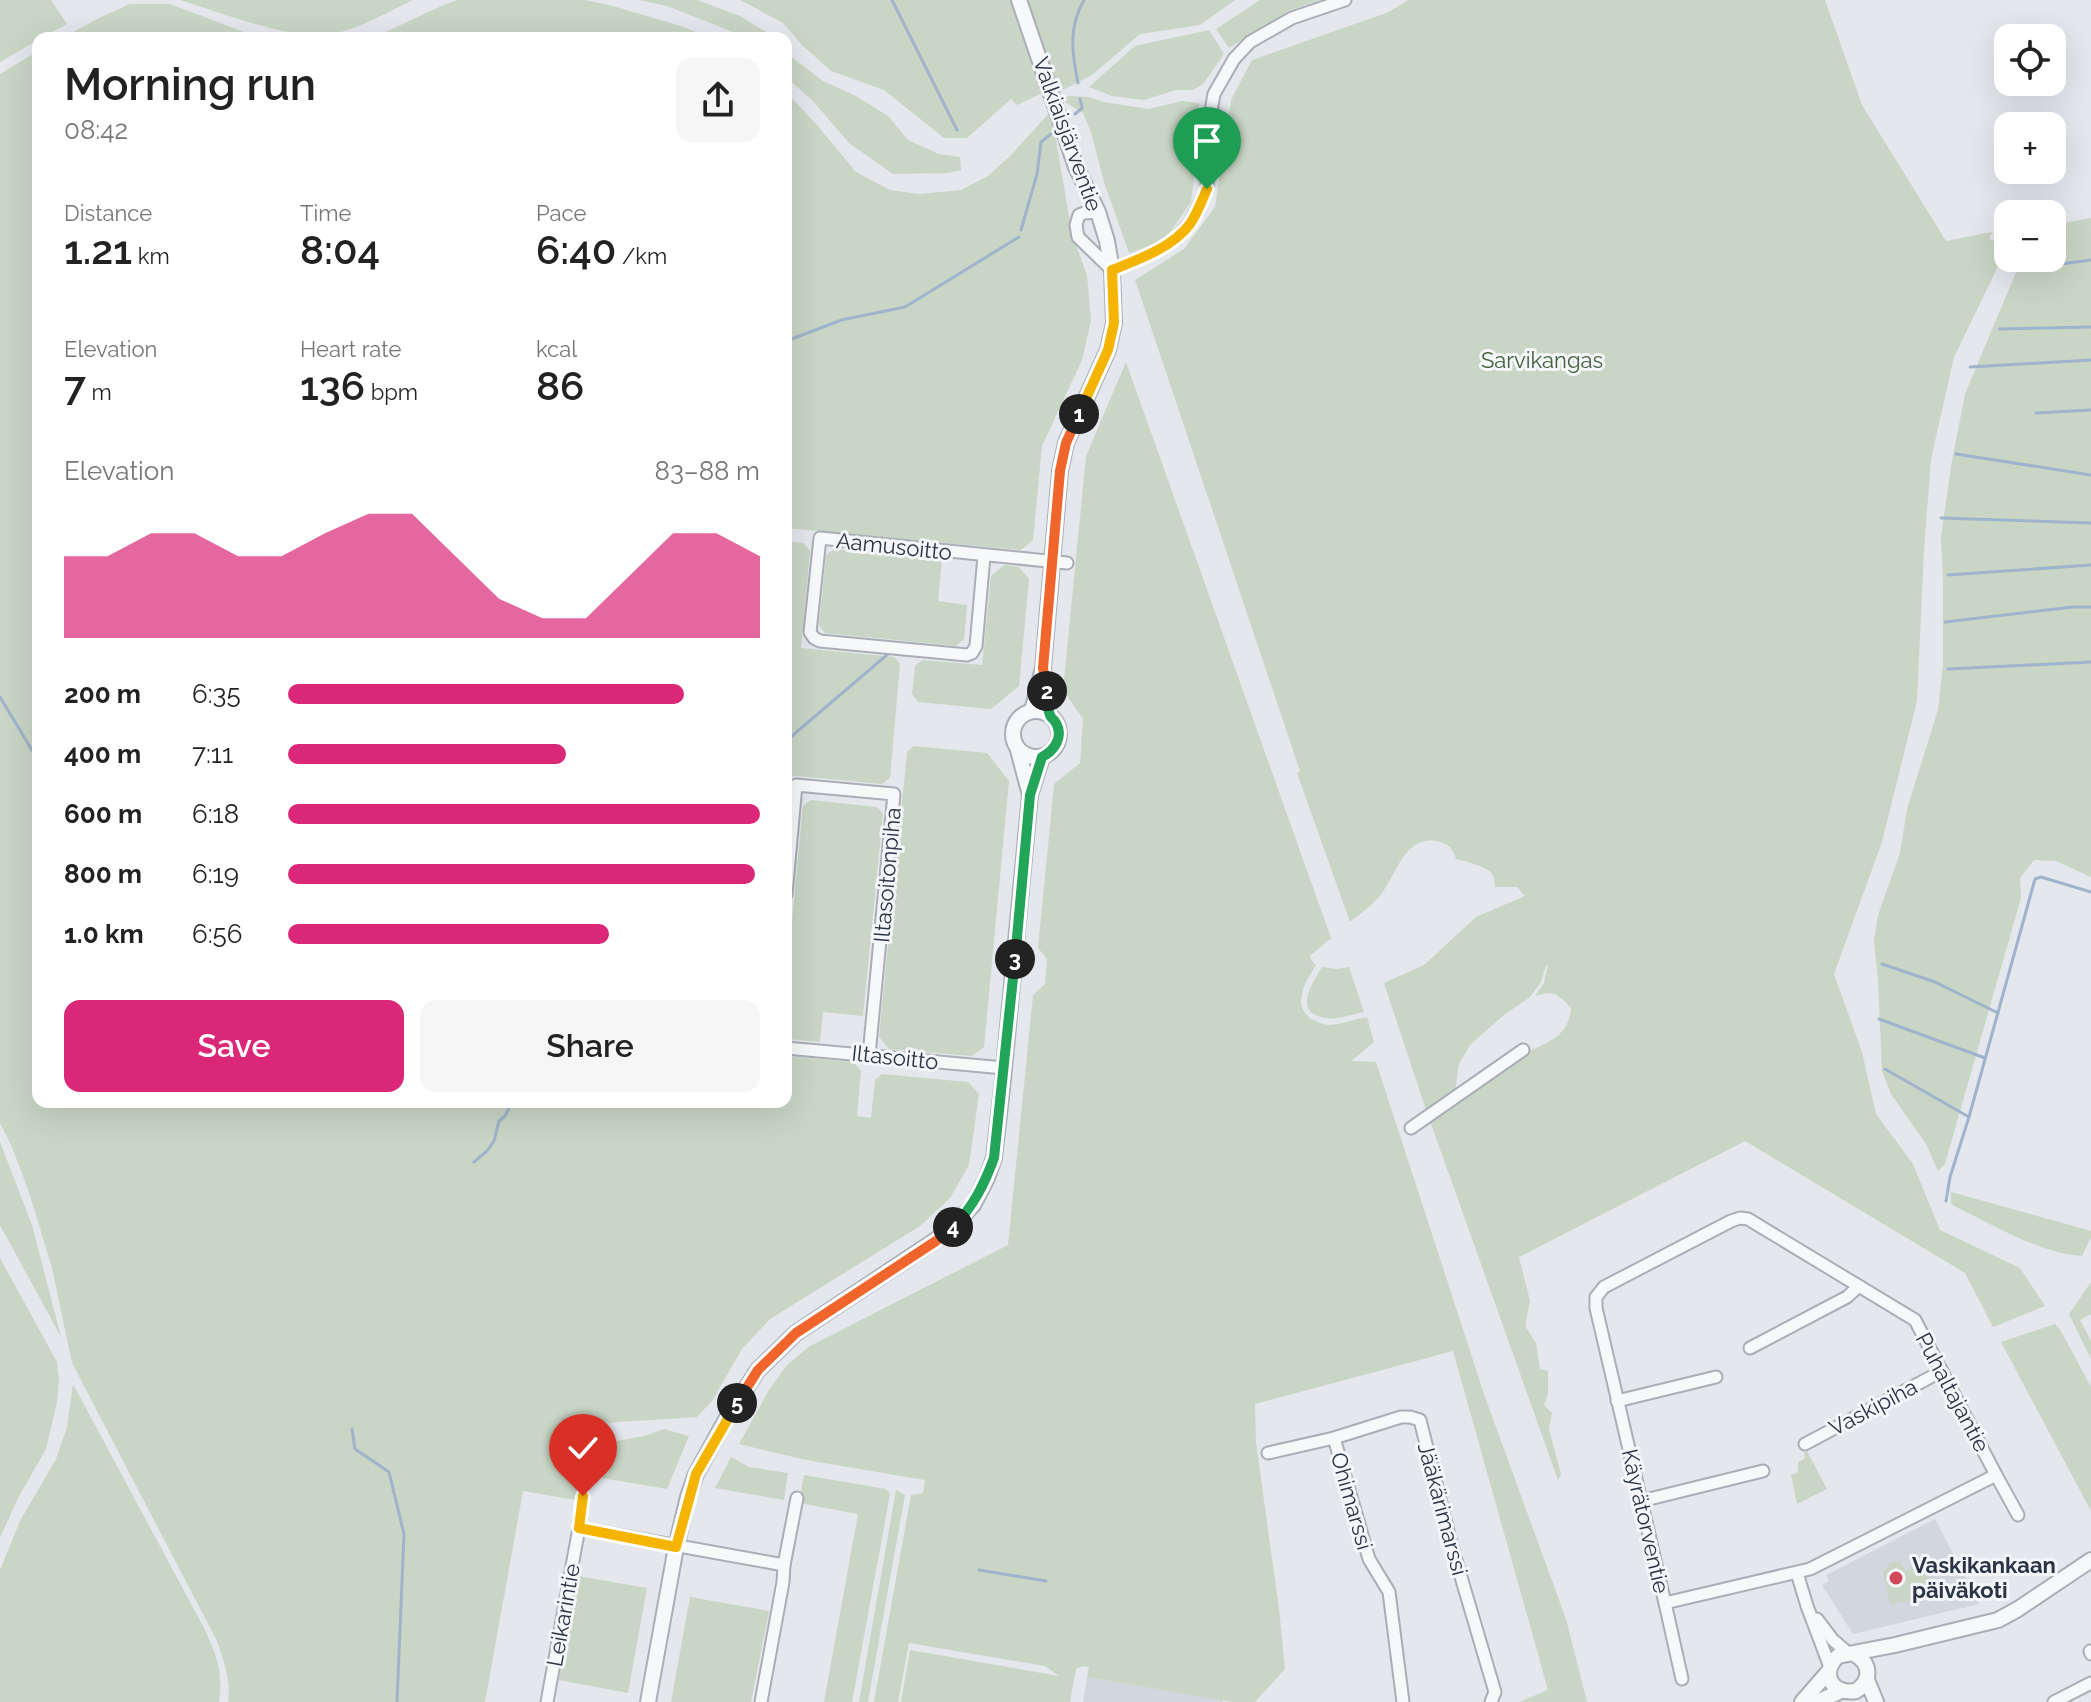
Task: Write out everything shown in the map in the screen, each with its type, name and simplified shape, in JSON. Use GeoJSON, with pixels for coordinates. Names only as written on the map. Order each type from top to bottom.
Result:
{"type":"FeatureCollection","features":[{"type":"Feature","properties":{"kind":"street","name":"Valkiaisjärventie"},"geometry":{"type":"LineString","coordinates":[[1019,0],[1076,167],[1098,212],[1107,241],[1112,270],[1114,323],[1108,350],[1066,443],[1060,471],[1060,562],[1043,668]]}},
{"type":"Feature","properties":{"kind":"street"},"geometry":{"type":"LineString","coordinates":[[1098,212],[1079,215],[1076,225],[1078,237],[1112,270],[1175,239],[1190,223],[1207,189],[1214,94],[1234,59],[1250,42],[1292,18],[1345,0]]}},
{"type":"Feature","properties":{"kind":"street","name":"Aamusoitto"},"geometry":{"type":"LineString","coordinates":[[984,556],[976,646],[972,653],[820,641],[810,632],[820,538],[1060,562]]}},
{"type":"Feature","properties":{"kind":"street"},"geometry":{"type":"LineString","coordinates":[[1032,711],[1043,668]]}},
{"type":"Feature","properties":{"kind":"street"},"geometry":{"type":"LineString","coordinates":[[1043,668],[1049,715]]}},
{"type":"Feature","properties":{"kind":"street"},"geometry":{"type":"LineString","coordinates":[[1018,750],[1029,757],[1042,757],[1055,747],[1058,730],[1049,715],[1032,711],[1024,714],[1014,726],[1014,743],[1030,795]]}},
{"type":"Feature","properties":{"kind":"street"},"geometry":{"type":"LineString","coordinates":[[648,1702],[676,1547],[696,1474],[728,1416],[758,1370],[796,1333],[936,1241],[973,1205],[987,1178],[994,1158],[1030,795],[1042,757]]}},
{"type":"Feature","properties":{"kind":"street","name":"Iltasoitonpiha"},"geometry":{"type":"LineString","coordinates":[[792,829],[796,785],[894,794],[869,1055]]}},
{"type":"Feature","properties":{"kind":"street","name":"Iltasoitto"},"geometry":{"type":"LineString","coordinates":[[792,1049],[1004,1068]]}},
{"type":"Feature","properties":{"kind":"street"},"geometry":{"type":"LineString","coordinates":[[1411,1128],[1523,1050]]}},
{"type":"Feature","properties":{"kind":"street","name":"Puhaltajantie"},"geometry":{"type":"LineString","coordinates":[[1596,1308],[1596,1297],[1604,1287],[1740,1218],[1748,1219],[1915,1320],[1996,1475],[1797,1573]]}},
{"type":"Feature","properties":{"kind":"street"},"geometry":{"type":"LineString","coordinates":[[1750,1348],[1847,1297],[1859,1286]]}},
{"type":"Feature","properties":{"kind":"street","name":"Käyrätorventie"},"geometry":{"type":"LineString","coordinates":[[1596,1308],[1665,1603],[1797,1573]]}},
{"type":"Feature","properties":{"kind":"street","name":"Vaskipiha"},"geometry":{"type":"LineString","coordinates":[[1805,1444],[1942,1371]]}},
{"type":"Feature","properties":{"kind":"street"},"geometry":{"type":"LineString","coordinates":[[1617,1401],[1716,1377]]}},
{"type":"Feature","properties":{"kind":"street","name":"Jääkärimarssi"},"geometry":{"type":"LineString","coordinates":[[1268,1453],[1334,1438],[1401,1417],[1420,1420],[1451,1543],[1495,1692],[1491,1702]]}},
{"type":"Feature","properties":{"kind":"street","name":"Ohimarssi"},"geometry":{"type":"LineString","coordinates":[[1334,1438],[1369,1559],[1389,1592],[1403,1702]]}},
{"type":"Feature","properties":{"kind":"street"},"geometry":{"type":"LineString","coordinates":[[1641,1501],[1763,1471]]}},
{"type":"Feature","properties":{"kind":"street"},"geometry":{"type":"LineString","coordinates":[[1996,1475],[2018,1515]]}},
{"type":"Feature","properties":{"kind":"street","name":"Leikarintie"},"geometry":{"type":"LineString","coordinates":[[547,1702],[583,1496]]}},
{"type":"Feature","properties":{"kind":"street"},"geometry":{"type":"LineString","coordinates":[[761,1702],[797,1498]]}},
{"type":"Feature","properties":{"kind":"street"},"geometry":{"type":"LineString","coordinates":[[579,1528],[784,1565]]}},
{"type":"Feature","properties":{"kind":"street"},"geometry":{"type":"LineString","coordinates":[[1802,1702],[1838,1656],[1998,1620],[2091,1560]]}},
{"type":"Feature","properties":{"kind":"street"},"geometry":{"type":"LineString","coordinates":[[1797,1573],[1833,1685],[1859,1702]]}},
{"type":"Feature","properties":{"kind":"street"},"geometry":{"type":"LineString","coordinates":[[1665,1603],[1682,1679]]}},
{"type":"Feature","properties":{"kind":"street"},"geometry":{"type":"LineString","coordinates":[[1807,1606],[1833,1640],[1863,1659],[1876,1702]]}},
{"type":"Feature","properties":{"kind":"street"},"geometry":{"type":"LineString","coordinates":[[1817,1702],[1843,1691],[1860,1688],[1876,1662],[1895,1645]]}},
{"type":"Feature","properties":{"kind":"street"},"geometry":{"type":"LineString","coordinates":[[2054,1702],[2091,1683]]}},
{"type":"Feature","properties":{"kind":"shaded area","name":"Vaskikankaan päiväkoti"},"geometry":{"type":"Polygon","coordinates":[[[1935,1519],[1979,1604],[1853,1634],[1822,1585],[1829,1581],[1826,1575],[1935,1519]]]}},
{"type":"Feature","properties":{"kind":"shaded area"},"geometry":{"type":"Polygon","coordinates":[[[1087,1677],[1223,1700],[1083,1702],[1087,1677]]]}},
{"type":"Feature","properties":{"kind":"green space"},"geometry":{"type":"Polygon","coordinates":[[[0,0],[51,0],[67,24],[52,32],[32,32],[32,43],[0,62],[0,0]]]}},
{"type":"Feature","properties":{"kind":"green space"},"geometry":{"type":"Polygon","coordinates":[[[180,0],[413,0],[380,17],[339,32],[287,32],[180,0]]]}},
{"type":"Feature","properties":{"kind":"green space"},"geometry":{"type":"Polygon","coordinates":[[[457,0],[585,0],[696,32],[384,32],[457,0]]]}},
{"type":"Feature","properties":{"kind":"green space"},"geometry":{"type":"Polygon","coordinates":[[[639,0],[697,0],[740,16],[766,32],[733,32],[667,6],[639,0]]]}},
{"type":"Feature","properties":{"kind":"green space"},"geometry":{"type":"Polygon","coordinates":[[[740,0],[1235,0],[1200,25],[1140,34],[1092,75],[1059,92],[1042,93],[1017,105],[1011,99],[967,138],[944,138],[884,90],[831,71],[783,23],[740,0]]]}},
{"type":"Feature","properties":{"kind":"green space"},"geometry":{"type":"Polygon","coordinates":[[[1260,0],[1320,0],[1288,11],[1229,48],[1216,29],[1260,0]]]}},
{"type":"Feature","properties":{"kind":"green space","name":"Sarvikangas"},"geometry":{"type":"Polygon","coordinates":[[[1408,0],[1825,0],[1862,105],[1946,241],[1992,232],[1989,239],[1994,241],[1995,272],[1954,357],[1931,459],[1917,701],[1882,842],[1834,974],[1862,1052],[1876,1114],[1913,1164],[1940,1230],[2020,1268],[2045,1306],[1993,1327],[1965,1273],[1745,1141],[1519,1257],[1530,1301],[1525,1326],[1536,1343],[1540,1369],[1548,1371],[1548,1393],[1544,1405],[1552,1413],[1549,1429],[1561,1474],[1558,1480],[1430,1121],[1529,1051],[1558,1036],[1567,1024],[1571,1008],[1555,994],[1535,996],[1544,983],[1546,966],[1541,982],[1530,997],[1470,1045],[1459,1064],[1455,1091],[1426,1110],[1384,983],[1424,965],[1476,917],[1525,896],[1517,887],[1495,887],[1490,871],[1456,859],[1447,845],[1428,841],[1410,849],[1379,897],[1350,922],[1297,773],[1300,771],[1135,280],[1184,249],[1215,207],[1231,100],[1252,60],[1389,12],[1408,0]]]}},
{"type":"Feature","properties":{"kind":"green space"},"geometry":{"type":"Polygon","coordinates":[[[130,4],[170,4],[244,32],[73,32],[130,4]]]}},
{"type":"Feature","properties":{"kind":"green space"},"geometry":{"type":"Polygon","coordinates":[[[1209,30],[1224,54],[1203,84],[1193,90],[1176,90],[1144,100],[1112,96],[1089,87],[1135,46],[1209,30]]]}},
{"type":"Feature","properties":{"kind":"green space"},"geometry":{"type":"Polygon","coordinates":[[[32,55],[32,1108],[792,1108],[792,1057],[853,1062],[861,1071],[857,1116],[871,1118],[875,1080],[882,1074],[968,1082],[979,1094],[969,1165],[950,1198],[920,1226],[770,1319],[742,1349],[712,1401],[697,1417],[588,1424],[575,1500],[523,1491],[485,1702],[228,1702],[228,1679],[217,1641],[72,1363],[52,1268],[29,1192],[0,1123],[0,74],[32,55]]]}},
{"type":"Feature","properties":{"kind":"green space"},"geometry":{"type":"Polygon","coordinates":[[[792,57],[823,81],[856,96],[888,116],[908,140],[939,154],[960,157],[961,170],[893,174],[849,143],[813,101],[792,82],[792,57]]]}},
{"type":"Feature","properties":{"kind":"green space"},"geometry":{"type":"Polygon","coordinates":[[[1069,96],[1149,109],[1182,101],[1199,103],[1191,202],[1166,238],[1129,253],[1104,182],[1091,132],[1083,113],[1065,102],[1063,98],[1069,96]]]}},
{"type":"Feature","properties":{"kind":"green space"},"geometry":{"type":"Polygon","coordinates":[[[792,98],[856,172],[890,190],[919,194],[961,190],[988,176],[1051,111],[1072,234],[1087,275],[1091,321],[1082,360],[1042,446],[1033,540],[1021,550],[792,529],[792,98]]]}},
{"type":"Feature","properties":{"kind":"green space"},"geometry":{"type":"Polygon","coordinates":[[[2091,218],[2091,877],[2056,861],[2034,860],[2020,878],[2021,898],[1945,1164],[1938,1171],[1926,1144],[1891,1094],[1882,1071],[1874,941],[1878,915],[1900,853],[1907,809],[1938,710],[1943,664],[1941,537],[1965,394],[2016,272],[2066,272],[2066,222],[2091,218]]]}},
{"type":"Feature","properties":{"kind":"green space"},"geometry":{"type":"Polygon","coordinates":[[[1126,362],[1331,938],[1310,956],[1316,965],[1302,992],[1304,1012],[1310,1018],[1328,1025],[1367,1017],[1374,1042],[1351,1061],[1376,1062],[1485,1397],[1566,1619],[1587,1702],[1519,1702],[1548,1690],[1453,1351],[1255,1404],[1256,1442],[1285,1669],[1255,1702],[1232,1702],[1087,1677],[1089,1667],[1082,1666],[1076,1669],[1070,1702],[901,1702],[910,1650],[1059,1676],[1045,1666],[909,1643],[898,1702],[874,1702],[911,1495],[923,1493],[925,1480],[806,1460],[739,1444],[769,1390],[787,1365],[810,1346],[1008,1245],[1033,995],[1045,984],[1047,959],[1038,948],[1054,784],[1080,763],[1083,719],[1063,690],[1086,456],[1126,362]]]}},
{"type":"Feature","properties":{"kind":"green space"},"geometry":{"type":"Polygon","coordinates":[[[792,542],[803,543],[810,551],[801,648],[894,657],[900,664],[890,778],[882,784],[792,776],[792,542]]]}},
{"type":"Feature","properties":{"kind":"green space"},"geometry":{"type":"Polygon","coordinates":[[[834,549],[942,560],[938,601],[967,605],[964,639],[956,646],[825,633],[819,625],[826,555],[834,549]]]}},
{"type":"Feature","properties":{"kind":"green space"},"geometry":{"type":"Polygon","coordinates":[[[1004,565],[1019,567],[1029,579],[1019,686],[991,709],[918,702],[912,694],[915,666],[922,660],[982,665],[991,576],[1004,565]]]}},
{"type":"Feature","properties":{"kind":"green space"},"geometry":{"type":"Polygon","coordinates":[[[914,746],[987,753],[1009,781],[984,1047],[972,1056],[889,1049],[879,1037],[907,752],[914,746]]]}},
{"type":"Feature","properties":{"kind":"green space"},"geometry":{"type":"Polygon","coordinates":[[[811,800],[877,807],[883,814],[863,1016],[823,1012],[820,1042],[792,1039],[792,921],[803,806],[811,800]]]}},
{"type":"Feature","properties":{"kind":"green space"},"geometry":{"type":"Polygon","coordinates":[[[1322,967],[1349,967],[1364,1012],[1330,1018],[1310,1011],[1308,997],[1322,967]]]}},
{"type":"Feature","properties":{"kind":"green space"},"geometry":{"type":"Polygon","coordinates":[[[0,1142],[32,1225],[61,1337],[0,1225],[0,1142]]]}},
{"type":"Feature","properties":{"kind":"green space"},"geometry":{"type":"Polygon","coordinates":[[[1951,1192],[2091,1231],[2091,1237],[2082,1256],[2049,1250],[1954,1206],[1951,1192]]]}},
{"type":"Feature","properties":{"kind":"green space"},"geometry":{"type":"Polygon","coordinates":[[[0,1258],[57,1362],[59,1381],[46,1449],[0,1538],[0,1258]]]}},
{"type":"Feature","properties":{"kind":"green space"},"geometry":{"type":"Polygon","coordinates":[[[2091,1282],[2091,1314],[2080,1320],[2091,1341],[2091,1359],[2069,1314],[2091,1282]]]}},
{"type":"Feature","properties":{"kind":"green space"},"geometry":{"type":"Polygon","coordinates":[[[2055,1324],[2091,1387],[2091,1511],[2001,1342],[2055,1324]]]}},
{"type":"Feature","properties":{"kind":"green space"},"geometry":{"type":"Polygon","coordinates":[[[73,1384],[204,1628],[218,1664],[219,1702],[0,1702],[0,1570],[20,1521],[56,1459],[67,1427],[73,1384]]]}},
{"type":"Feature","properties":{"kind":"green space"},"geometry":{"type":"Polygon","coordinates":[[[664,1429],[689,1436],[667,1489],[602,1478],[606,1443],[664,1429]]]}},
{"type":"Feature","properties":{"kind":"green space"},"geometry":{"type":"Polygon","coordinates":[[[1807,1451],[1827,1489],[1797,1504],[1791,1475],[1798,1472],[1798,1462],[1805,1459],[1807,1451]]]}},
{"type":"Feature","properties":{"kind":"green space"},"geometry":{"type":"Polygon","coordinates":[[[731,1457],[749,1467],[788,1473],[784,1500],[715,1488],[731,1457]]]}},
{"type":"Feature","properties":{"kind":"green space"},"geometry":{"type":"Polygon","coordinates":[[[804,1475],[886,1489],[890,1494],[852,1702],[824,1702],[858,1514],[799,1503],[804,1475]]]}},
{"type":"Feature","properties":{"kind":"green space"},"geometry":{"type":"Polygon","coordinates":[[[896,1490],[905,1495],[868,1702],[859,1702],[896,1490]]]}},
{"type":"Feature","properties":{"kind":"green space"},"geometry":{"type":"Polygon","coordinates":[[[1899,1561],[1906,1571],[1922,1563],[1934,1587],[1909,1601],[1890,1605],[1883,1572],[1891,1562],[1899,1561]]]}},
{"type":"Feature","properties":{"kind":"green space"},"geometry":{"type":"Polygon","coordinates":[[[578,1576],[647,1588],[628,1693],[559,1680],[578,1576]]]}},
{"type":"Feature","properties":{"kind":"green space"},"geometry":{"type":"Polygon","coordinates":[[[690,1597],[769,1611],[751,1702],[671,1702],[690,1597]]]}},
{"type":"Feature","properties":{"kind":"waterway"},"geometry":{"type":"LineString","coordinates":[[892,0],[957,130]]}},
{"type":"Feature","properties":{"kind":"waterway"},"geometry":{"type":"LineString","coordinates":[[1078,83],[1073,31],[1084,0]]}},
{"type":"Feature","properties":{"kind":"waterway"},"geometry":{"type":"LineString","coordinates":[[1075,114],[1082,108],[1080,99]]}},
{"type":"Feature","properties":{"kind":"waterway"},"geometry":{"type":"LineString","coordinates":[[1021,230],[1037,174],[1041,142],[1056,130]]}},
{"type":"Feature","properties":{"kind":"waterway"},"geometry":{"type":"LineString","coordinates":[[841,320],[905,307],[1019,237]]}},
{"type":"Feature","properties":{"kind":"waterway"},"geometry":{"type":"LineString","coordinates":[[2066,263],[2091,260]]}},
{"type":"Feature","properties":{"kind":"waterway"},"geometry":{"type":"LineString","coordinates":[[792,339],[839,321]]}},
{"type":"Feature","properties":{"kind":"waterway"},"geometry":{"type":"LineString","coordinates":[[1999,329],[2091,327]]}},
{"type":"Feature","properties":{"kind":"waterway"},"geometry":{"type":"LineString","coordinates":[[1970,367],[2091,360]]}},
{"type":"Feature","properties":{"kind":"waterway"},"geometry":{"type":"LineString","coordinates":[[2036,413],[2091,410]]}},
{"type":"Feature","properties":{"kind":"waterway"},"geometry":{"type":"LineString","coordinates":[[1956,454],[2091,475]]}},
{"type":"Feature","properties":{"kind":"waterway"},"geometry":{"type":"LineString","coordinates":[[1941,518],[2091,523]]}},
{"type":"Feature","properties":{"kind":"waterway"},"geometry":{"type":"LineString","coordinates":[[1948,575],[2091,565]]}},
{"type":"Feature","properties":{"kind":"waterway"},"geometry":{"type":"LineString","coordinates":[[1945,622],[2091,607]]}},
{"type":"Feature","properties":{"kind":"waterway"},"geometry":{"type":"LineString","coordinates":[[792,736],[888,654]]}},
{"type":"Feature","properties":{"kind":"waterway"},"geometry":{"type":"LineString","coordinates":[[1948,669],[2091,662]]}},
{"type":"Feature","properties":{"kind":"waterway"},"geometry":{"type":"LineString","coordinates":[[0,697],[32,750]]}},
{"type":"Feature","properties":{"kind":"waterway"},"geometry":{"type":"LineString","coordinates":[[1946,1201],[1950,1177],[2035,879],[2041,877],[2091,892]]}},
{"type":"Feature","properties":{"kind":"waterway"},"geometry":{"type":"LineString","coordinates":[[1882,964],[1935,982],[1998,1013]]}},
{"type":"Feature","properties":{"kind":"waterway"},"geometry":{"type":"LineString","coordinates":[[1879,1019],[1985,1058]]}},
{"type":"Feature","properties":{"kind":"waterway"},"geometry":{"type":"LineString","coordinates":[[1885,1069],[1969,1117]]}},
{"type":"Feature","properties":{"kind":"waterway"},"geometry":{"type":"LineString","coordinates":[[474,1162],[494,1141],[499,1121],[509,1108]]}},
{"type":"Feature","properties":{"kind":"waterway"},"geometry":{"type":"LineString","coordinates":[[352,1429],[355,1449],[389,1472],[404,1534],[397,1702]]}},
{"type":"Feature","properties":{"kind":"waterway"},"geometry":{"type":"LineString","coordinates":[[979,1570],[1046,1581]]}},
{"type":"Feature","properties":{"kind":"place","name":"Vaskikankaan päiväkoti"},"geometry":{"type":"Point","coordinates":[1896,1578]}},
{"type":"Feature","properties":{"kind":"route"},"geometry":{"type":"LineString","coordinates":[[583,1496],[579,1528],[676,1547],[696,1474],[758,1370],[796,1333],[948,1232],[973,1205],[987,1178],[994,1158],[1003,1079],[1030,795],[1042,757],[1055,747],[1058,738],[1055,722],[1049,715],[1043,668],[1060,471],[1066,443],[1108,350],[1114,323],[1112,270],[1175,239],[1190,223],[1207,189]]}}]}
